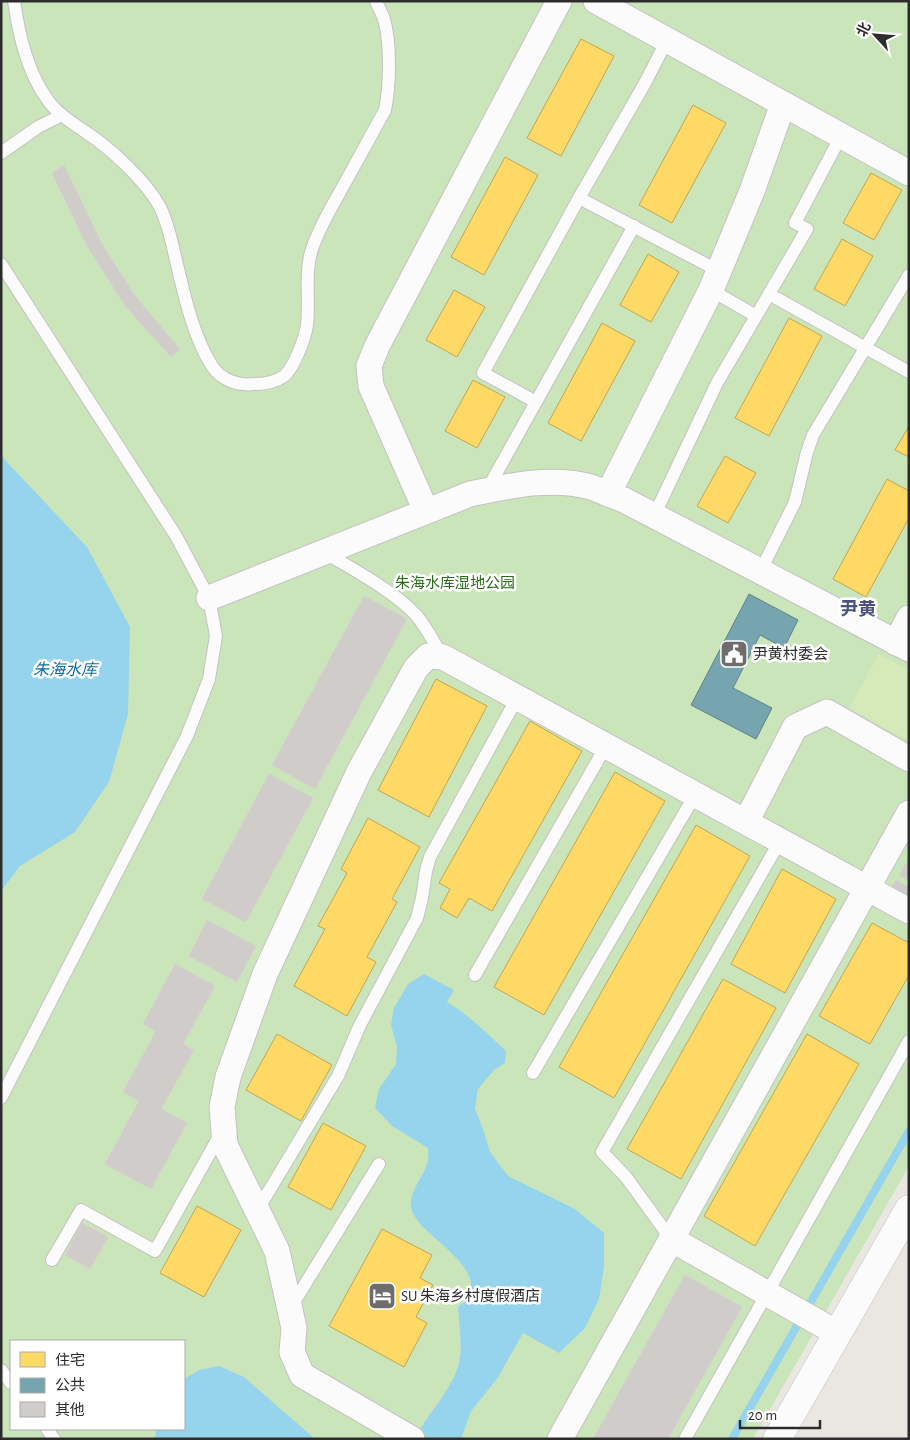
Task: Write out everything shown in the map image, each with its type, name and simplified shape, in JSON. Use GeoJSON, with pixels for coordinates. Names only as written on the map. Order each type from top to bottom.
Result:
{"type":"FeatureCollection","features":[{"type":"Feature","properties":{"kind":"street"},"geometry":{"type":"LineString","coordinates":[[426,511],[371,386],[369,366],[377,346],[559,1]]}},
{"type":"Feature","properties":{"kind":"street"},"geometry":{"type":"LineString","coordinates":[[596,1],[909,173]]}},
{"type":"Feature","properties":{"kind":"street"},"geometry":{"type":"LineString","coordinates":[[608,494],[715,280],[752,191],[783,104]]}},
{"type":"Feature","properties":{"kind":"street"},"geometry":{"type":"LineString","coordinates":[[209,598],[470,494],[531,483],[558,483],[589,487],[624,500],[902,646],[909,618]]}},
{"type":"Feature","properties":{"kind":"street"},"geometry":{"type":"LineString","coordinates":[[412,1439],[302,1375],[292,1352],[294,1328],[277,1251],[225,1144],[222,1106],[228,1077],[265,974],[359,772],[416,668],[428,656],[443,657],[909,912]]}},
{"type":"Feature","properties":{"kind":"street"},"geometry":{"type":"LineString","coordinates":[[746,822],[795,727],[827,712],[909,759]]}},
{"type":"Feature","properties":{"kind":"street"},"geometry":{"type":"LineString","coordinates":[[560,1439],[909,813]]}},
{"type":"Feature","properties":{"kind":"street"},"geometry":{"type":"LineString","coordinates":[[776,1439],[826,1327],[909,1209]]}},
{"type":"Feature","properties":{"kind":"street"},"geometry":{"type":"LineString","coordinates":[[671,1239],[826,1327]]}},
{"type":"Feature","properties":{"kind":"lane"},"geometry":{"type":"LineString","coordinates":[[14,1],[26,57],[37,83],[48,101],[62,115],[88,133],[133,171],[159,205],[169,227],[197,338],[212,368],[229,381],[242,385],[266,384],[284,376],[293,364],[302,344],[307,326],[307,274],[312,250],[328,213],[385,110],[388,92],[389,58],[384,20],[376,1]]}},
{"type":"Feature","properties":{"kind":"lane"},"geometry":{"type":"LineString","coordinates":[[536,402],[483,374],[667,40]]}},
{"type":"Feature","properties":{"kind":"lane"},"geometry":{"type":"LineString","coordinates":[[1,153],[38,128],[62,115]]}},
{"type":"Feature","properties":{"kind":"lane"},"geometry":{"type":"LineString","coordinates":[[654,516],[717,383],[807,229],[795,223],[841,136]]}},
{"type":"Feature","properties":{"kind":"lane"},"geometry":{"type":"LineString","coordinates":[[579,198],[634,226],[715,280],[756,316]]}},
{"type":"Feature","properties":{"kind":"lane"},"geometry":{"type":"LineString","coordinates":[[487,490],[634,226]]}},
{"type":"Feature","properties":{"kind":"lane"},"geometry":{"type":"LineString","coordinates":[[1,264],[176,536],[209,598],[216,636],[209,679],[187,736],[1,1098]]}},
{"type":"Feature","properties":{"kind":"lane"},"geometry":{"type":"LineString","coordinates":[[760,572],[796,502],[813,435],[909,275]]}},
{"type":"Feature","properties":{"kind":"lane"},"geometry":{"type":"LineString","coordinates":[[769,294],[909,372]]}},
{"type":"Feature","properties":{"kind":"lane"},"geometry":{"type":"LineString","coordinates":[[324,552],[352,568],[404,604],[425,627],[443,657]]}},
{"type":"Feature","properties":{"kind":"lane"},"geometry":{"type":"LineString","coordinates":[[257,1211],[338,1076],[360,1025],[417,918],[430,857],[517,698]]}},
{"type":"Feature","properties":{"kind":"lane"},"geometry":{"type":"LineString","coordinates":[[475,975],[606,746]]}},
{"type":"Feature","properties":{"kind":"lane"},"geometry":{"type":"LineString","coordinates":[[533,1073],[695,795]]}},
{"type":"Feature","properties":{"kind":"lane"},"geometry":{"type":"LineString","coordinates":[[671,1239],[626,1177],[602,1152],[780,841]]}},
{"type":"Feature","properties":{"kind":"lane"},"geometry":{"type":"LineString","coordinates":[[685,1439],[909,1041]]}},
{"type":"Feature","properties":{"kind":"lane"},"geometry":{"type":"LineString","coordinates":[[52,1260],[80,1210],[155,1251],[224,1127]]}},
{"type":"Feature","properties":{"kind":"lane"},"geometry":{"type":"LineString","coordinates":[[290,1309],[379,1164]]}},
{"type":"Feature","properties":{"kind":"lane"},"geometry":{"type":"LineString","coordinates":[[1,1370],[10,1382]]}},
{"type":"Feature","properties":{"kind":"green space","name":"朱海水库湿地公园"},"geometry":{"type":"Polygon","coordinates":[[[1,1],[909,1],[909,1166],[753,1439],[1,1439],[1,1]]]}},
{"type":"Feature","properties":{"kind":"green space"},"geometry":{"type":"Polygon","coordinates":[[[879,654],[909,670],[909,741],[849,708],[879,654]]]}},
{"type":"Feature","properties":{"kind":"water","name":"朱海水库"},"geometry":{"type":"Polygon","coordinates":[[[1,454],[87,547],[130,627],[128,714],[109,782],[75,832],[20,866],[1,891],[1,454]]]}},
{"type":"Feature","properties":{"kind":"water"},"geometry":{"type":"Polygon","coordinates":[[[424,974],[454,990],[447,1002],[470,1018],[506,1051],[505,1063],[494,1070],[478,1089],[477,1095],[475,1109],[490,1152],[508,1176],[575,1209],[604,1233],[604,1266],[599,1299],[585,1328],[559,1353],[523,1333],[497,1379],[471,1411],[461,1439],[414,1439],[453,1379],[460,1358],[461,1345],[458,1307],[468,1298],[471,1283],[467,1271],[447,1248],[423,1227],[415,1217],[411,1207],[412,1195],[426,1166],[428,1148],[392,1126],[375,1108],[379,1089],[396,1064],[397,1047],[391,1025],[394,1008],[408,984],[424,974]]]}},
{"type":"Feature","properties":{"kind":"water"},"geometry":{"type":"Polygon","coordinates":[[[219,1366],[244,1377],[315,1439],[155,1439],[156,1430],[185,1430],[185,1378],[199,1370],[219,1366]]]}},
{"type":"Feature","properties":{"kind":"building: 住宅"},"geometry":{"type":"Polygon","coordinates":[[[581,39],[614,56],[561,156],[527,138],[581,39]]]}},
{"type":"Feature","properties":{"kind":"building: 住宅"},"geometry":{"type":"Polygon","coordinates":[[[693,105],[726,123],[672,223],[639,205],[693,105]]]}},
{"type":"Feature","properties":{"kind":"building: 住宅"},"geometry":{"type":"Polygon","coordinates":[[[505,157],[538,175],[484,275],[451,257],[505,157]]]}},
{"type":"Feature","properties":{"kind":"building: 住宅"},"geometry":{"type":"Polygon","coordinates":[[[871,173],[902,190],[874,240],[843,223],[871,173]]]}},
{"type":"Feature","properties":{"kind":"building: 住宅"},"geometry":{"type":"Polygon","coordinates":[[[842,239],[873,256],[845,306],[814,289],[842,239]]]}},
{"type":"Feature","properties":{"kind":"building: 住宅"},"geometry":{"type":"Polygon","coordinates":[[[648,254],[679,272],[651,322],[620,305],[648,254]]]}},
{"type":"Feature","properties":{"kind":"building: 住宅"},"geometry":{"type":"Polygon","coordinates":[[[454,290],[485,307],[457,357],[426,340],[454,290]]]}},
{"type":"Feature","properties":{"kind":"building: 住宅"},"geometry":{"type":"Polygon","coordinates":[[[789,318],[822,336],[769,436],[735,418],[789,318]]]}},
{"type":"Feature","properties":{"kind":"building: 住宅"},"geometry":{"type":"Polygon","coordinates":[[[602,323],[635,341],[581,441],[548,423],[602,323]]]}},
{"type":"Feature","properties":{"kind":"building: 住宅"},"geometry":{"type":"Polygon","coordinates":[[[473,380],[505,397],[477,448],[445,431],[473,380]]]}},
{"type":"Feature","properties":{"kind":"building: 住宅"},"geometry":{"type":"Polygon","coordinates":[[[909,426],[909,457],[895,450],[909,426]]]}},
{"type":"Feature","properties":{"kind":"building: 住宅"},"geometry":{"type":"Polygon","coordinates":[[[725,456],[756,473],[728,523],[697,506],[725,456]]]}},
{"type":"Feature","properties":{"kind":"building: 住宅"},"geometry":{"type":"Polygon","coordinates":[[[887,479],[909,491],[909,518],[866,597],[833,579],[887,479]]]}},
{"type":"Feature","properties":{"kind":"building: 住宅"},"geometry":{"type":"Polygon","coordinates":[[[436,679],[487,706],[429,817],[378,790],[436,679]]]}},
{"type":"Feature","properties":{"kind":"building: 住宅"},"geometry":{"type":"Polygon","coordinates":[[[530,721],[582,751],[492,911],[469,898],[457,918],[440,908],[450,889],[439,883],[530,721]]]}},
{"type":"Feature","properties":{"kind":"building: 住宅"},"geometry":{"type":"Polygon","coordinates":[[[615,772],[665,801],[544,1015],[494,987],[615,772]]]}},
{"type":"Feature","properties":{"kind":"building: 住宅"},"geometry":{"type":"Polygon","coordinates":[[[368,818],[420,847],[392,899],[397,902],[367,957],[376,962],[347,1016],[294,986],[325,929],[318,926],[347,873],[341,869],[368,818]]]}},
{"type":"Feature","properties":{"kind":"building: 住宅"},"geometry":{"type":"Polygon","coordinates":[[[696,825],[750,856],[614,1098],[559,1067],[696,825]]]}},
{"type":"Feature","properties":{"kind":"building: 住宅"},"geometry":{"type":"Polygon","coordinates":[[[782,869],[836,899],[785,993],[731,964],[782,869]]]}},
{"type":"Feature","properties":{"kind":"building: 住宅"},"geometry":{"type":"Polygon","coordinates":[[[872,923],[909,943],[909,975],[870,1044],[819,1016],[872,923]]]}},
{"type":"Feature","properties":{"kind":"building: 住宅"},"geometry":{"type":"Polygon","coordinates":[[[723,979],[776,1008],[681,1179],[627,1149],[723,979]]]}},
{"type":"Feature","properties":{"kind":"building: 住宅"},"geometry":{"type":"Polygon","coordinates":[[[277,1034],[332,1065],[301,1121],[246,1090],[277,1034]]]}},
{"type":"Feature","properties":{"kind":"building: 住宅"},"geometry":{"type":"Polygon","coordinates":[[[807,1034],[859,1064],[755,1246],[704,1216],[807,1034]]]}},
{"type":"Feature","properties":{"kind":"building: 住宅"},"geometry":{"type":"Polygon","coordinates":[[[323,1123],[366,1146],[331,1210],[288,1187],[323,1123]]]}},
{"type":"Feature","properties":{"kind":"building: 住宅"},"geometry":{"type":"Polygon","coordinates":[[[197,1206],[241,1230],[204,1297],[160,1273],[197,1206]]]}},
{"type":"Feature","properties":{"kind":"building: 住宅"},"geometry":{"type":"Polygon","coordinates":[[[382,1229],[432,1255],[420,1278],[433,1285],[416,1317],[427,1323],[404,1367],[329,1326],[382,1229]]]}},
{"type":"Feature","properties":{"kind":"building: 公共"},"geometry":{"type":"Polygon","coordinates":[[[749,594],[798,620],[784,648],[760,635],[733,688],[772,708],[756,739],[691,705],[749,594]]]}},
{"type":"Feature","properties":{"kind":"building: 其他"},"geometry":{"type":"Polygon","coordinates":[[[64,165],[101,242],[135,296],[180,349],[171,357],[126,307],[88,248],[52,173],[64,165]]]}},
{"type":"Feature","properties":{"kind":"building: 其他"},"geometry":{"type":"Polygon","coordinates":[[[364,596],[407,619],[315,789],[272,765],[364,596]]]}},
{"type":"Feature","properties":{"kind":"building: 其他"},"geometry":{"type":"Polygon","coordinates":[[[269,774],[313,798],[246,922],[202,899],[269,774]]]}},
{"type":"Feature","properties":{"kind":"building: 其他"},"geometry":{"type":"Polygon","coordinates":[[[909,858],[909,881],[899,875],[909,858]]]}},
{"type":"Feature","properties":{"kind":"building: 其他"},"geometry":{"type":"Polygon","coordinates":[[[896,880],[909,887],[909,903],[889,892],[896,880]]]}},
{"type":"Feature","properties":{"kind":"building: 其他"},"geometry":{"type":"Polygon","coordinates":[[[207,920],[256,946],[237,982],[189,956],[207,920]]]}},
{"type":"Feature","properties":{"kind":"building: 其他"},"geometry":{"type":"Polygon","coordinates":[[[175,964],[215,986],[183,1044],[194,1050],[161,1109],[187,1123],[151,1189],[105,1164],[139,1101],[123,1092],[156,1031],[143,1024],[175,964]]]}},
{"type":"Feature","properties":{"kind":"building: 其他"},"geometry":{"type":"Polygon","coordinates":[[[82,1223],[108,1237],[90,1269],[65,1255],[82,1223]]]}},
{"type":"Feature","properties":{"kind":"building: 其他"},"geometry":{"type":"Polygon","coordinates":[[[685,1275],[742,1307],[668,1439],[593,1439],[685,1275]]]}},
{"type":"Feature","properties":{"kind":"waterway"},"geometry":{"type":"LineString","coordinates":[[732,1439],[909,1131]]}},
{"type":"Feature","properties":{"kind":"place","name":"尹黄村委会"},"geometry":{"type":"Point","coordinates":[734,654]}},
{"type":"Feature","properties":{"kind":"place","name":"SU 朱海乡村度假酒店"},"geometry":{"type":"Point","coordinates":[382,1296]}},
{"type":"Feature","properties":{"kind":"district","name":"尹黄"},"geometry":{"type":"Point","coordinates":[858,610]}}]}
